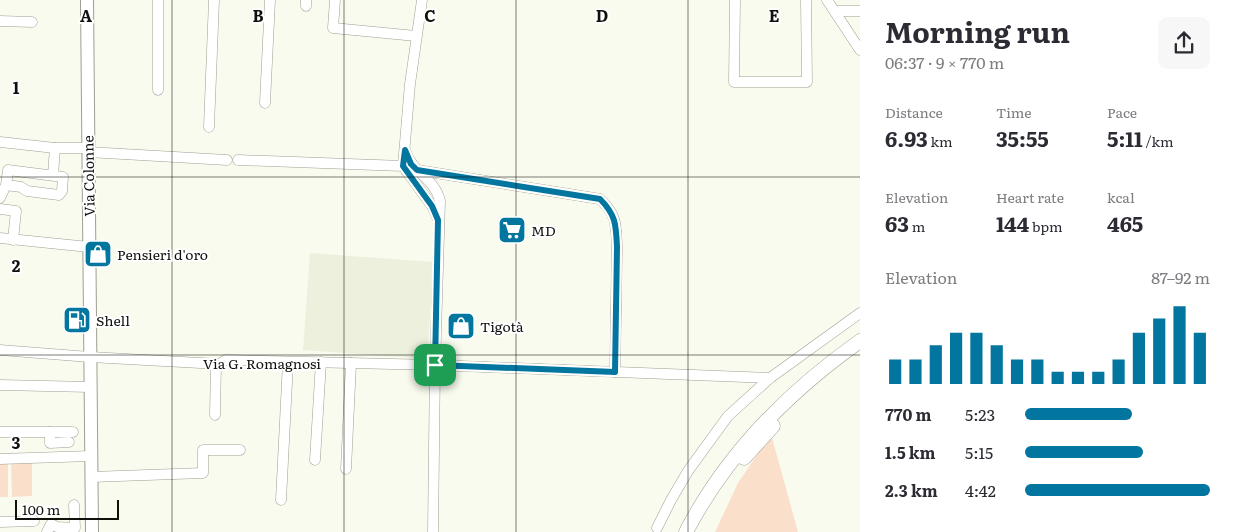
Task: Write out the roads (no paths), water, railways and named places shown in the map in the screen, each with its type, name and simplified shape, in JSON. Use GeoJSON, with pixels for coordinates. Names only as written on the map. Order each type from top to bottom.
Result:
{"type":"FeatureCollection","features":[{"type":"Feature","properties":{"kind":"highway"},"geometry":{"type":"LineString","coordinates":[[686,532],[712,486],[731,459],[751,436],[786,400],[860,341]]}},
{"type":"Feature","properties":{"kind":"highway"},"geometry":{"type":"LineString","coordinates":[[696,532],[720,490],[753,448],[783,415],[828,375],[860,350]]}},
{"type":"Feature","properties":{"kind":"main road","name":"Via Colonne"},"geometry":{"type":"LineString","coordinates":[[87,0],[90,387],[84,431],[91,456],[92,532]]}},
{"type":"Feature","properties":{"kind":"street"},"geometry":{"type":"LineString","coordinates":[[158,0],[158,90]]}},
{"type":"Feature","properties":{"kind":"street"},"geometry":{"type":"LineString","coordinates":[[209,126],[214,0]]}},
{"type":"Feature","properties":{"kind":"street"},"geometry":{"type":"LineString","coordinates":[[265,103],[270,0]]}},
{"type":"Feature","properties":{"kind":"street"},"geometry":{"type":"LineString","coordinates":[[335,0],[332,28],[416,36]]}},
{"type":"Feature","properties":{"kind":"street"},"geometry":{"type":"LineString","coordinates":[[422,0],[410,84],[404,168],[427,199],[438,220]]}},
{"type":"Feature","properties":{"kind":"street"},"geometry":{"type":"LineString","coordinates":[[734,0],[734,82],[807,82],[806,0]]}},
{"type":"Feature","properties":{"kind":"street"},"geometry":{"type":"LineString","coordinates":[[827,0],[860,50]]}},
{"type":"Feature","properties":{"kind":"street"},"geometry":{"type":"LineString","coordinates":[[835,11],[860,11]]}},
{"type":"Feature","properties":{"kind":"street"},"geometry":{"type":"LineString","coordinates":[[0,21],[32,22]]}},
{"type":"Feature","properties":{"kind":"street"},"geometry":{"type":"LineString","coordinates":[[0,142],[55,148],[227,160]]}},
{"type":"Feature","properties":{"kind":"street"},"geometry":{"type":"LineString","coordinates":[[53,176],[55,148]]}},
{"type":"Feature","properties":{"kind":"street"},"geometry":{"type":"LineString","coordinates":[[405,150],[411,164],[430,182],[438,194],[440,209],[438,220],[433,532]]}},
{"type":"Feature","properties":{"kind":"street"},"geometry":{"type":"LineString","coordinates":[[238,160],[404,168],[420,173],[600,199],[610,209],[616,227],[615,372]]}},
{"type":"Feature","properties":{"kind":"street"},"geometry":{"type":"LineString","coordinates":[[0,196],[6,185],[4,169],[62,177],[62,191],[59,194],[27,191],[21,187],[6,185]]}},
{"type":"Feature","properties":{"kind":"street"},"geometry":{"type":"LineString","coordinates":[[415,183],[420,173]]}},
{"type":"Feature","properties":{"kind":"street"},"geometry":{"type":"LineString","coordinates":[[427,199],[438,194],[443,181],[450,176]]}},
{"type":"Feature","properties":{"kind":"street"},"geometry":{"type":"LineString","coordinates":[[0,209],[16,211],[13,240]]}},
{"type":"Feature","properties":{"kind":"street"},"geometry":{"type":"LineString","coordinates":[[0,238],[89,247]]}},
{"type":"Feature","properties":{"kind":"street"},"geometry":{"type":"LineString","coordinates":[[657,528],[677,489],[728,416],[770,378],[860,313]]}},
{"type":"Feature","properties":{"kind":"street","name":"Via G. Romagnosi"},"geometry":{"type":"LineString","coordinates":[[0,350],[216,364],[226,360],[322,362],[770,378]]}},
{"type":"Feature","properties":{"kind":"street"},"geometry":{"type":"LineString","coordinates":[[281,500],[288,362]]}},
{"type":"Feature","properties":{"kind":"street"},"geometry":{"type":"LineString","coordinates":[[315,460],[322,362]]}},
{"type":"Feature","properties":{"kind":"street"},"geometry":{"type":"LineString","coordinates":[[346,469],[351,363]]}},
{"type":"Feature","properties":{"kind":"street"},"geometry":{"type":"LineString","coordinates":[[215,415],[216,364]]}},
{"type":"Feature","properties":{"kind":"street"},"geometry":{"type":"LineString","coordinates":[[0,385],[90,387]]}},
{"type":"Feature","properties":{"kind":"street"},"geometry":{"type":"LineString","coordinates":[[36,428],[84,431]]}},
{"type":"Feature","properties":{"kind":"street"},"geometry":{"type":"LineString","coordinates":[[0,432],[84,431]]}},
{"type":"Feature","properties":{"kind":"street"},"geometry":{"type":"LineString","coordinates":[[50,432],[50,443],[69,442]]}},
{"type":"Feature","properties":{"kind":"street"},"geometry":{"type":"LineString","coordinates":[[91,477],[203,473],[202,450],[240,450]]}},
{"type":"Feature","properties":{"kind":"street"},"geometry":{"type":"LineString","coordinates":[[0,459],[91,456]]}},
{"type":"Feature","properties":{"kind":"street"},"geometry":{"type":"LineString","coordinates":[[47,532],[50,524],[58,527],[75,528],[74,505]]}},
{"type":"Feature","properties":{"kind":"street"},"geometry":{"type":"LineString","coordinates":[[0,522],[34,521]]}},
{"type":"Feature","properties":{"kind":"place","name":"MD"},"geometry":{"type":"Point","coordinates":[512,230]}},
{"type":"Feature","properties":{"kind":"place","name":"Pensieri d'oro"},"geometry":{"type":"Point","coordinates":[98,254]}},
{"type":"Feature","properties":{"kind":"place","name":"Shell"},"geometry":{"type":"Point","coordinates":[77,320]}},
{"type":"Feature","properties":{"kind":"place","name":"Tigotà"},"geometry":{"type":"Point","coordinates":[461,326]}}]}
